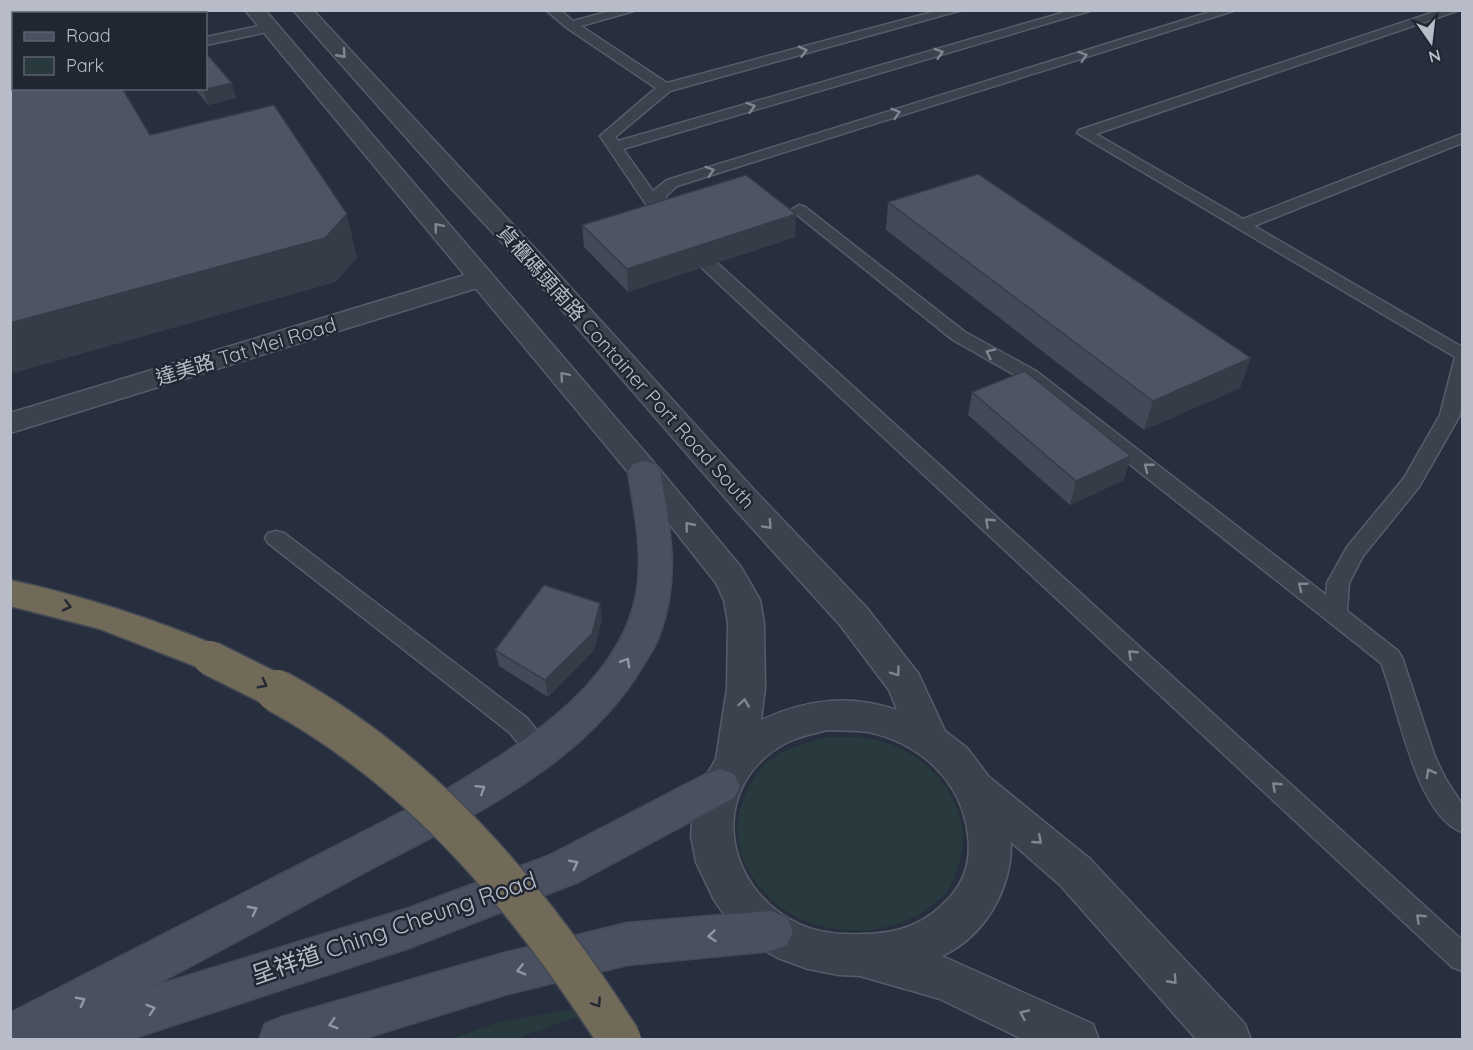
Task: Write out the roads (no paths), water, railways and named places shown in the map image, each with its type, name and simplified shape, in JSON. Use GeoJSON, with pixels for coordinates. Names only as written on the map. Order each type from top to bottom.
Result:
{"type":"FeatureCollection","features":[{"type":"Feature","properties":{"kind":"highway"},"geometry":{"type":"LineString","coordinates":[[10,593],[87,612],[167,639],[294,700],[374,753],[412,785],[493,864],[564,954],[620,1040]]}},
{"type":"Feature","properties":{"kind":"main road"},"geometry":{"type":"LineString","coordinates":[[10,1038],[463,800],[540,750],[566,729],[614,682],[641,637],[655,586],[656,544],[644,471]]}},
{"type":"Feature","properties":{"kind":"main road","name":"呈祥道 Ching Cheung Road"},"geometry":{"type":"LineString","coordinates":[[56,1040],[409,928],[541,878],[647,826],[728,773]]}},
{"type":"Feature","properties":{"kind":"main road"},"geometry":{"type":"LineString","coordinates":[[282,1040],[504,974],[616,947],[771,931]]}},
{"type":"Feature","properties":{"kind":"street","name":"貨櫃碼頭南路 Container Port Road South"},"geometry":{"type":"LineString","coordinates":[[302,10],[532,260],[745,500],[853,616],[905,684],[929,739]]}},
{"type":"Feature","properties":{"kind":"street"},"geometry":{"type":"LineString","coordinates":[[261,19],[644,471],[729,576],[742,600],[746,623],[746,688],[728,773],[710,824],[716,863],[737,900],[771,931],[814,951],[860,957],[946,979],[1076,1040]]}},
{"type":"Feature","properties":{"kind":"street","name":"達美路 Tat Mei Road"},"geometry":{"type":"LineString","coordinates":[[10,423],[481,278]]}},
{"type":"Feature","properties":{"kind":"street"},"geometry":{"type":"LineString","coordinates":[[728,773],[761,739],[790,724],[827,715],[870,717],[900,725],[929,739],[957,761],[977,788],[1075,872],[1228,1040]]}},
{"type":"Feature","properties":{"kind":"street"},"geometry":{"type":"LineString","coordinates":[[860,957],[904,951],[945,932],[975,901],[991,862],[990,822],[977,788]]}},
{"type":"Feature","properties":{"kind":"lane"},"geometry":{"type":"LineString","coordinates":[[552,10],[665,88]]}},
{"type":"Feature","properties":{"kind":"lane"},"geometry":{"type":"LineString","coordinates":[[571,25],[632,10]]}},
{"type":"Feature","properties":{"kind":"lane"},"geometry":{"type":"LineString","coordinates":[[956,10],[665,88],[607,136],[661,215],[657,195],[672,183],[680,180],[1230,10]]}},
{"type":"Feature","properties":{"kind":"lane"},"geometry":{"type":"LineString","coordinates":[[614,147],[1088,10]]}},
{"type":"Feature","properties":{"kind":"lane"},"geometry":{"type":"LineString","coordinates":[[1454,10],[1084,133],[1462,354]]}},
{"type":"Feature","properties":{"kind":"lane"},"geometry":{"type":"LineString","coordinates":[[207,41],[261,19]]}},
{"type":"Feature","properties":{"kind":"lane"},"geometry":{"type":"LineString","coordinates":[[1242,225],[1462,138]]}},
{"type":"Feature","properties":{"kind":"lane"},"geometry":{"type":"LineString","coordinates":[[799,210],[959,336],[987,353],[1011,362],[1029,375],[1390,657],[1401,679],[1408,715],[1427,770],[1462,821]]}},
{"type":"Feature","properties":{"kind":"lane"},"geometry":{"type":"LineString","coordinates":[[709,265],[1462,958]]}},
{"type":"Feature","properties":{"kind":"lane"},"geometry":{"type":"LineString","coordinates":[[1336,613],[1338,583],[1354,552],[1412,482],[1450,415],[1462,360]]}},
{"type":"Feature","properties":{"kind":"lane"},"geometry":{"type":"LineString","coordinates":[[276,538],[518,725],[540,750]]}}]}
